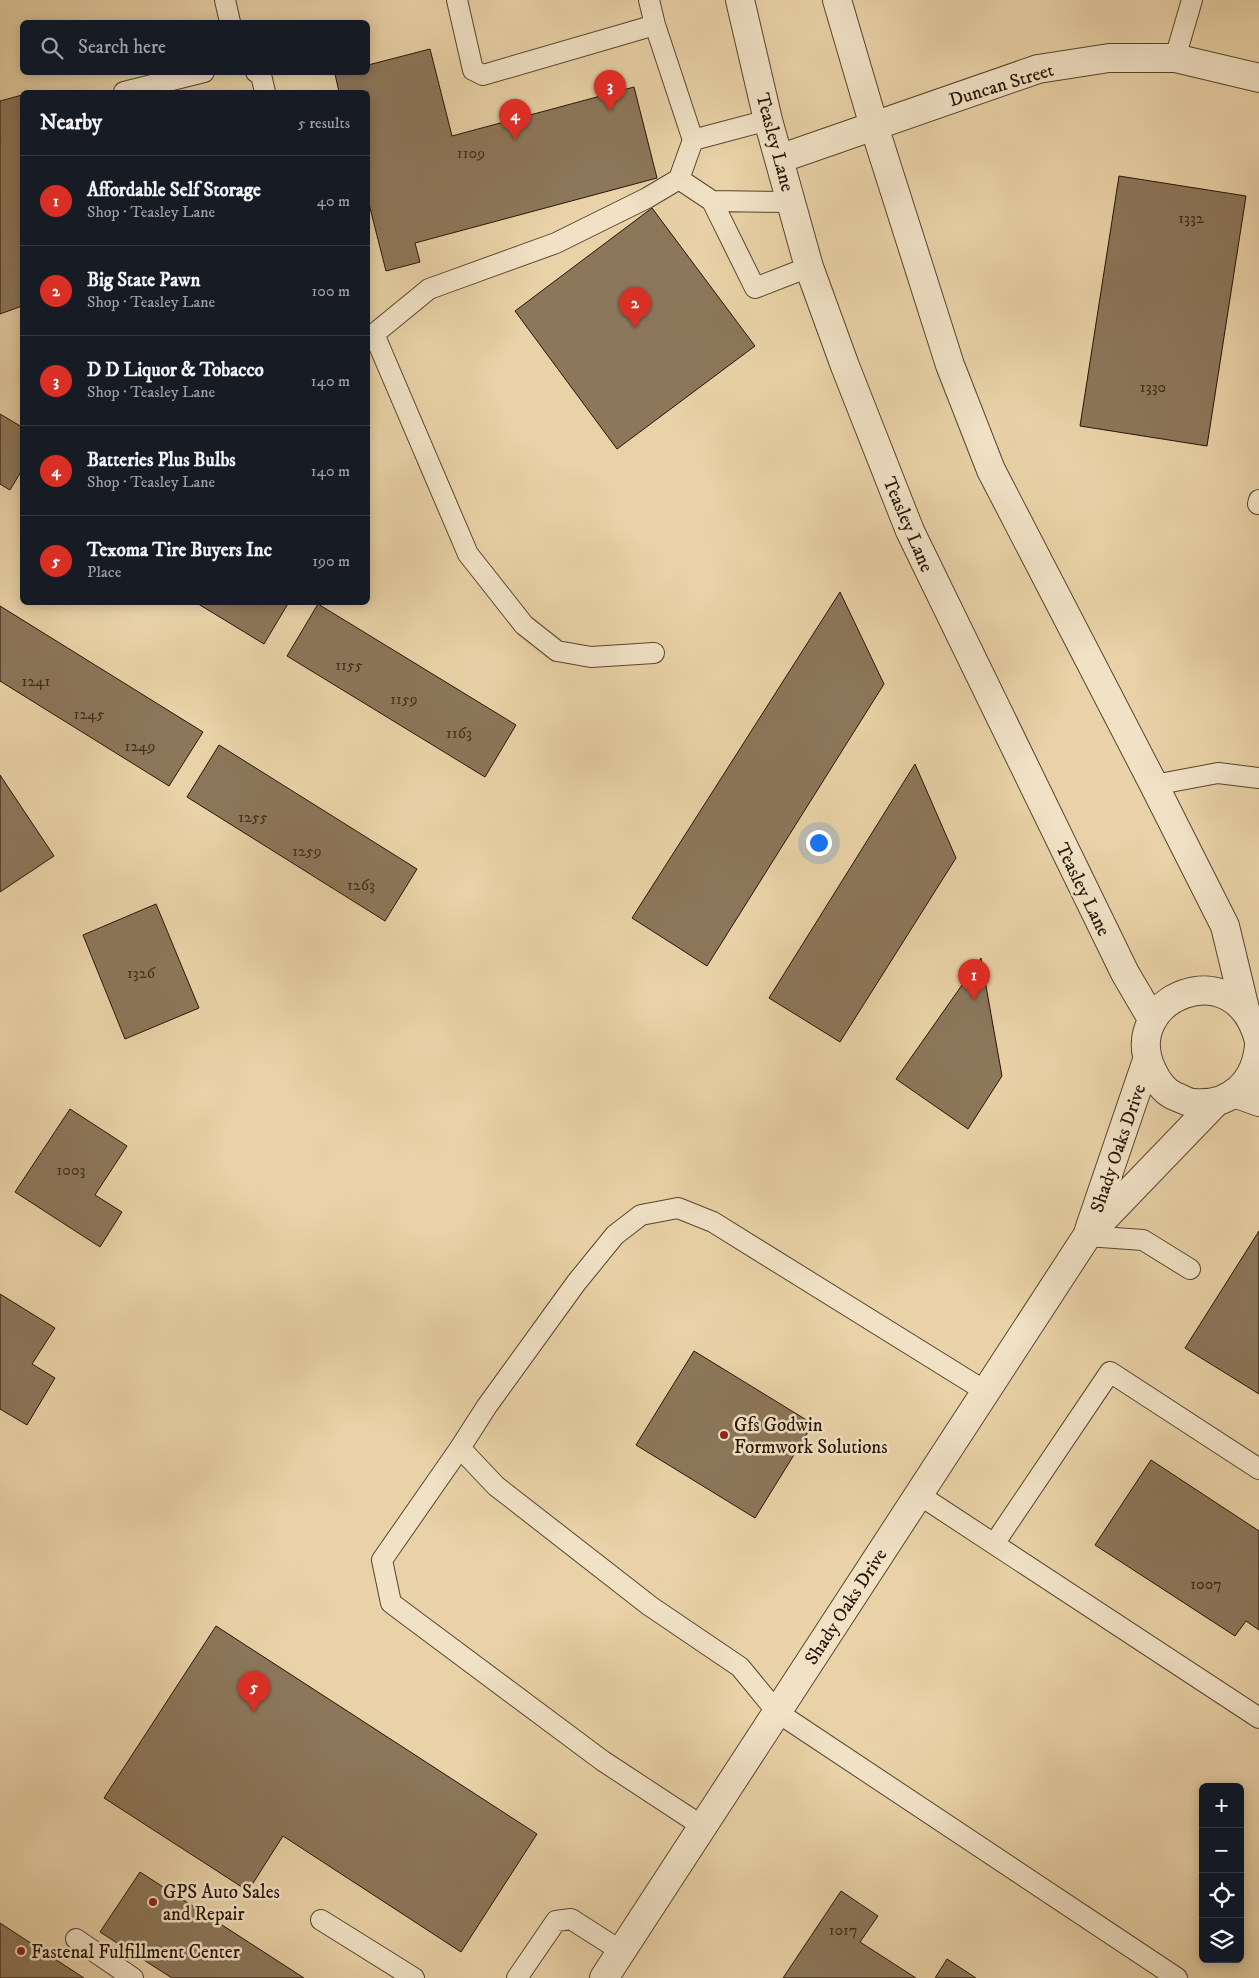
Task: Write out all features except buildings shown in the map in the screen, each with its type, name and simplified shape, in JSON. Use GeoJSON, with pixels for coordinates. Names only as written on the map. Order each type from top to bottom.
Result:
{"type":"FeatureCollection","features":[{"type":"Feature","properties":{"kind":"street","name":"Teasley Lane"},"geometry":{"type":"LineString","coordinates":[[740,0],[768,120],[809,267],[845,366],[910,531],[1125,973],[1152,1019]]}},
{"type":"Feature","properties":{"kind":"street"},"geometry":{"type":"LineString","coordinates":[[837,0],[874,126],[950,366],[991,470],[1225,926],[1255,1029],[1258,1061],[1250,1078],[1236,1099],[1193,1103],[1172,1096],[1157,1081],[1147,1060],[1146,1040],[1152,1019],[1164,1005],[1178,995],[1196,990],[1214,991],[1231,997],[1255,1029]]}},
{"type":"Feature","properties":{"kind":"street","name":"Duncan Street"},"geometry":{"type":"LineString","coordinates":[[779,160],[1038,69],[1108,58],[1175,58],[1259,78]]}},
{"type":"Feature","properties":{"kind":"street","name":"Shady Oaks Drive"},"geometry":{"type":"LineString","coordinates":[[1087,1236],[1147,1060]]}},
{"type":"Feature","properties":{"kind":"street","name":"Shady Oaks Drive"},"geometry":{"type":"LineString","coordinates":[[604,1978],[1087,1236],[1236,1099]]}},
{"type":"Feature","properties":{"kind":"lane"},"geometry":{"type":"LineString","coordinates":[[225,0],[230,20]]}},
{"type":"Feature","properties":{"kind":"lane"},"geometry":{"type":"LineString","coordinates":[[457,0],[473,70],[483,75],[655,26]]}},
{"type":"Feature","properties":{"kind":"lane"},"geometry":{"type":"LineString","coordinates":[[649,0],[655,26],[693,140],[680,179],[647,198],[556,243],[428,289],[374,334],[468,554],[524,625],[557,651],[591,657],[654,653]]}},
{"type":"Feature","properties":{"kind":"lane"},"geometry":{"type":"LineString","coordinates":[[1175,58],[1190,1]]}},
{"type":"Feature","properties":{"kind":"lane"},"geometry":{"type":"LineString","coordinates":[[132,90],[192,75]]}},
{"type":"Feature","properties":{"kind":"lane"},"geometry":{"type":"LineString","coordinates":[[261,75],[265,90]]}},
{"type":"Feature","properties":{"kind":"lane"},"geometry":{"type":"LineString","coordinates":[[693,140],[768,120]]}},
{"type":"Feature","properties":{"kind":"lane"},"geometry":{"type":"LineString","coordinates":[[680,179],[712,201],[755,288],[809,267]]}},
{"type":"Feature","properties":{"kind":"lane"},"geometry":{"type":"LineString","coordinates":[[712,201],[792,202]]}},
{"type":"Feature","properties":{"kind":"lane"},"geometry":{"type":"LineString","coordinates":[[1154,785],[1218,773],[1259,778]]}},
{"type":"Feature","properties":{"kind":"lane"},"geometry":{"type":"LineString","coordinates":[[702,1826],[603,1761],[392,1603],[382,1560],[487,1406],[576,1283],[615,1235],[641,1215],[678,1208],[713,1222],[985,1391]]}},
{"type":"Feature","properties":{"kind":"lane"},"geometry":{"type":"LineString","coordinates":[[1087,1236],[1143,1240],[1190,1269]]}},
{"type":"Feature","properties":{"kind":"lane"},"geometry":{"type":"LineString","coordinates":[[994,1544],[1110,1372],[1259,1469]]}},
{"type":"Feature","properties":{"kind":"lane"},"geometry":{"type":"LineString","coordinates":[[460,1448],[504,1492],[650,1606],[740,1667],[777,1712],[1177,1978]]}},
{"type":"Feature","properties":{"kind":"lane"},"geometry":{"type":"LineString","coordinates":[[918,1494],[1259,1718]]}},
{"type":"Feature","properties":{"kind":"lane"},"geometry":{"type":"LineString","coordinates":[[517,1978],[556,1921],[570,1919],[622,1951]]}},
{"type":"Feature","properties":{"kind":"lane"},"geometry":{"type":"LineString","coordinates":[[321,1920],[414,1978]]}},
{"type":"Feature","properties":{"kind":"lane"},"geometry":{"type":"LineString","coordinates":[[76,1940],[133,1978]]}},
{"type":"Feature","properties":{"kind":"place","name":"D D Liquor & Tobacco"},"geometry":{"type":"Point","coordinates":[610,111]}},
{"type":"Feature","properties":{"kind":"place","name":"Batteries Plus Bulbs"},"geometry":{"type":"Point","coordinates":[515,140]}},
{"type":"Feature","properties":{"kind":"place","name":"Big State Pawn"},"geometry":{"type":"Point","coordinates":[635,328]}},
{"type":"Feature","properties":{"kind":"place","name":"Affordable Self Storage"},"geometry":{"type":"Point","coordinates":[974,1000]}},
{"type":"Feature","properties":{"kind":"place","name":"Gfs Godwin Formwork Solutions"},"geometry":{"type":"Point","coordinates":[724,1435]}},
{"type":"Feature","properties":{"kind":"place","name":"Texoma Tire Buyers Inc"},"geometry":{"type":"Point","coordinates":[254,1712]}},
{"type":"Feature","properties":{"kind":"place","name":"GPS Auto Sales and Repair"},"geometry":{"type":"Point","coordinates":[153,1902]}},
{"type":"Feature","properties":{"kind":"place","name":"Fastenal Fulfillment Center"},"geometry":{"type":"Point","coordinates":[21,1951]}}]}
